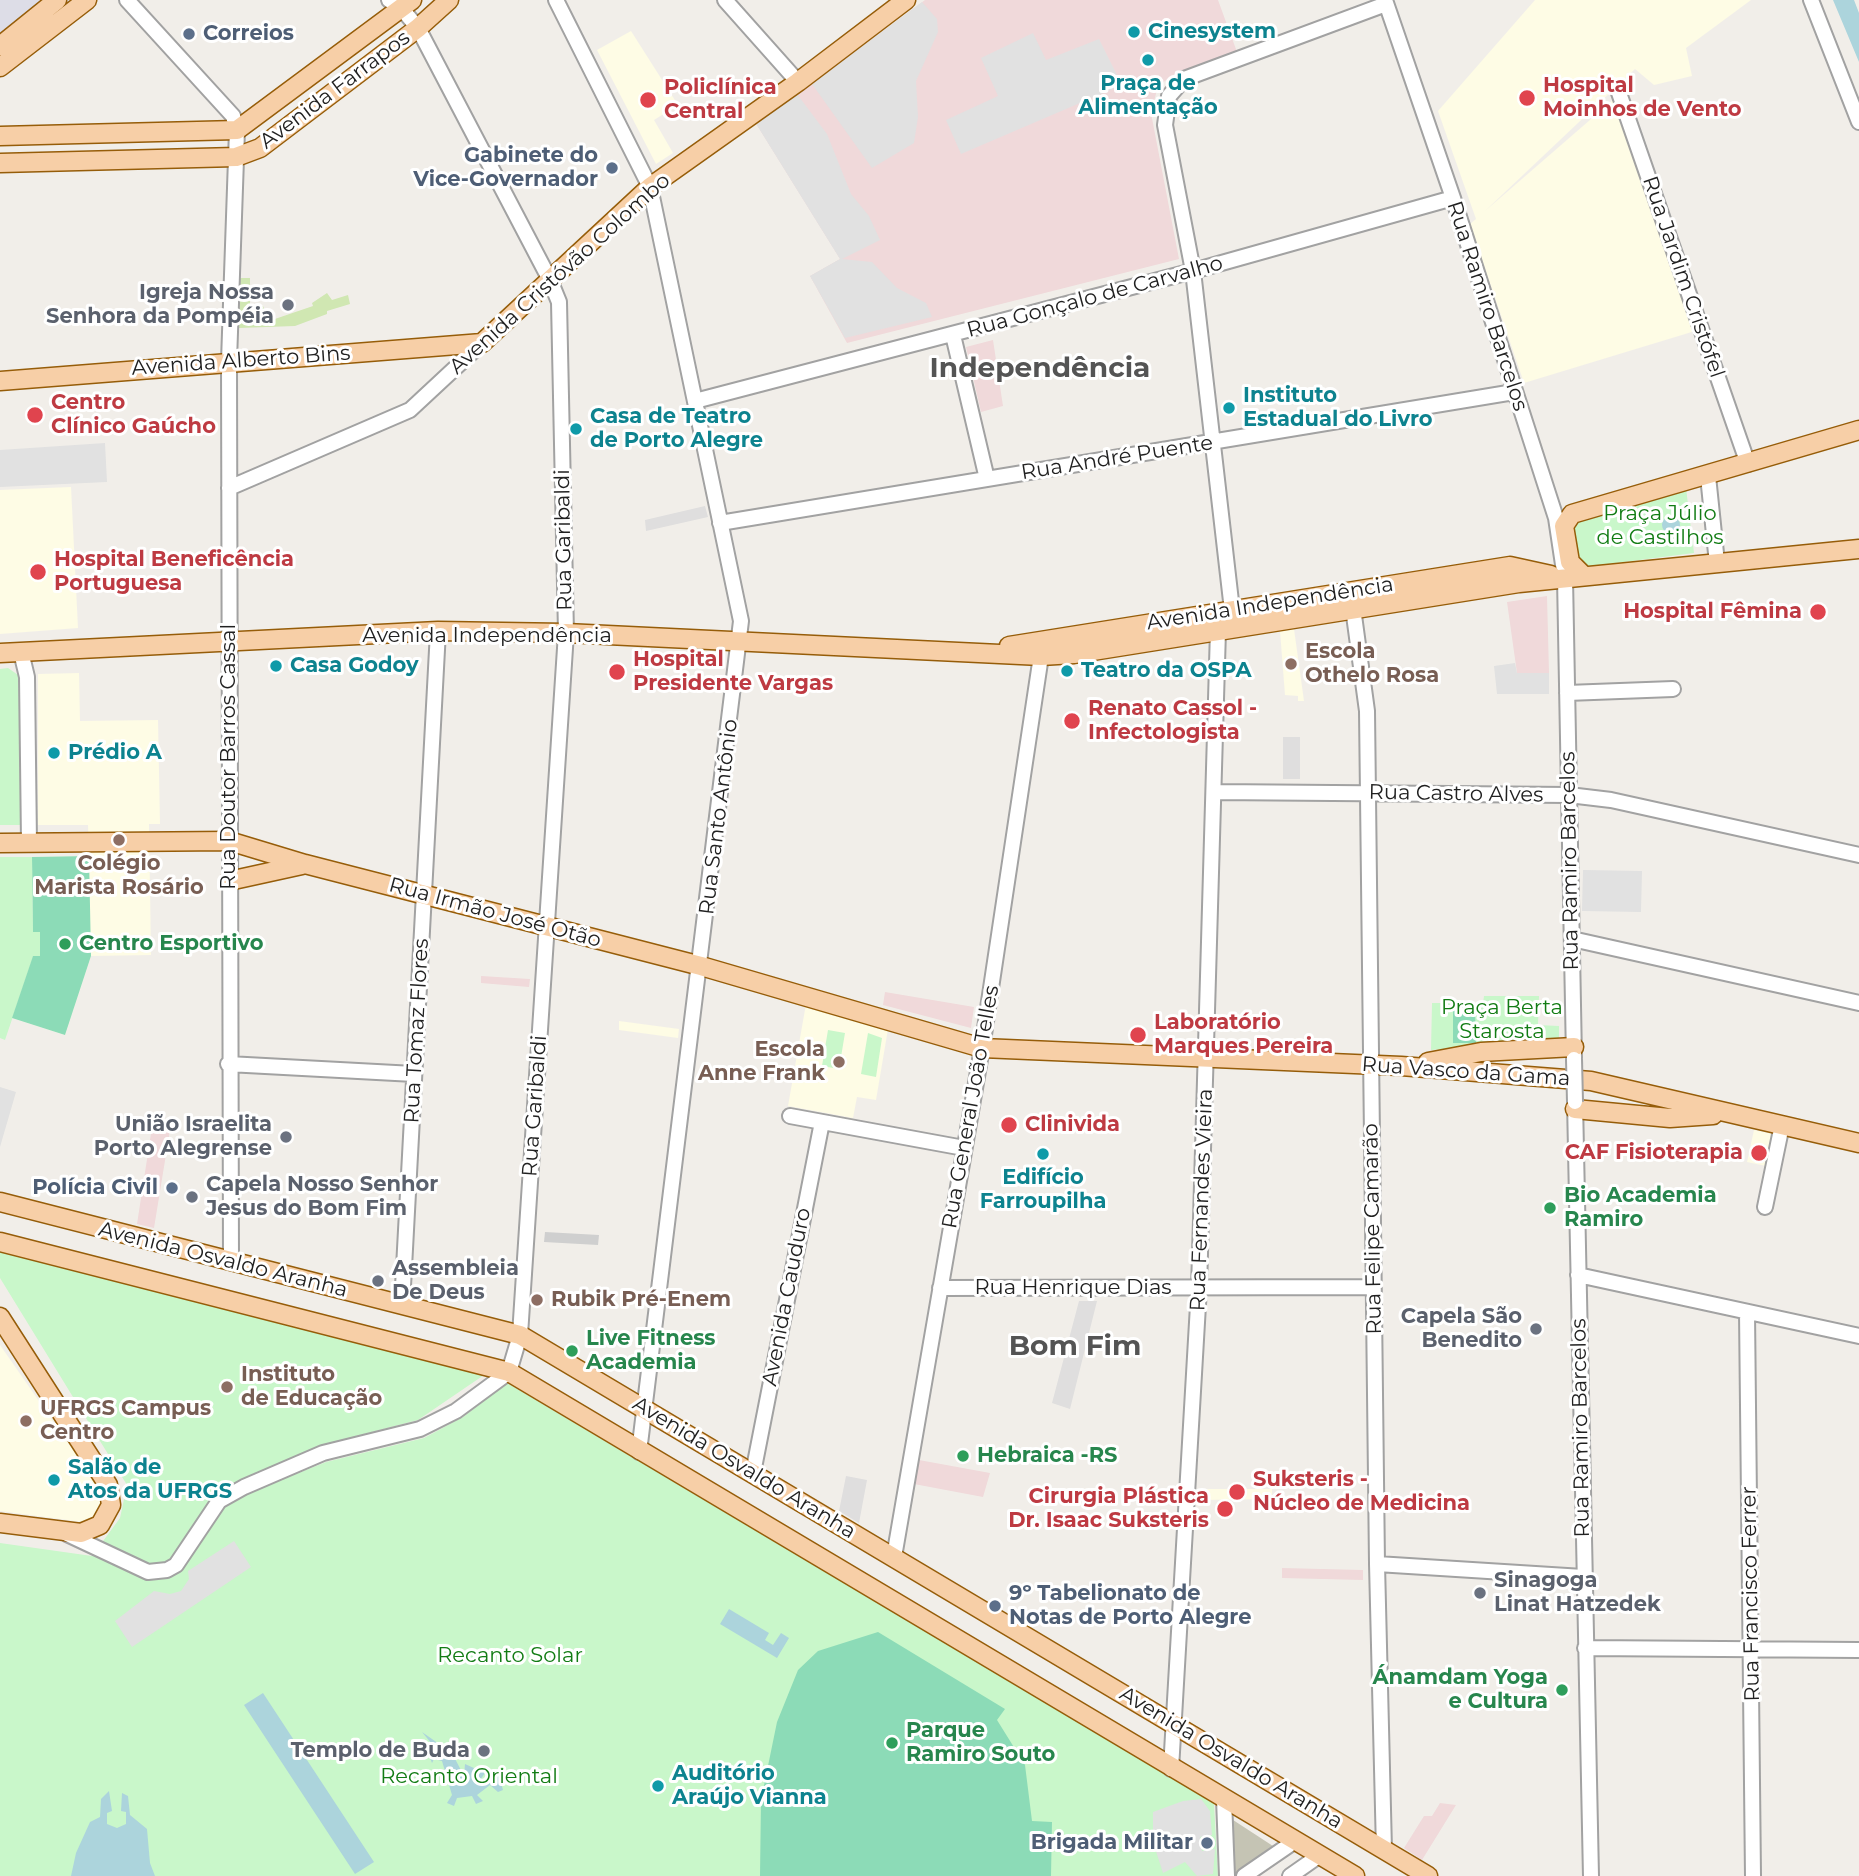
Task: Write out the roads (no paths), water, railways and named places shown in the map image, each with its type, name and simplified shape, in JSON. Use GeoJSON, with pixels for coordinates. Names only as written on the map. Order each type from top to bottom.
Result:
{"type":"FeatureCollection","features":[{"type":"Feature","properties":{"kind":"main road"},"geometry":{"type":"LineString","coordinates":[[0,46],[57,0]]}},
{"type":"Feature","properties":{"kind":"main road"},"geometry":{"type":"LineString","coordinates":[[0,67],[86,0]]}},
{"type":"Feature","properties":{"kind":"main road","name":"Avenida Farrapos"},"geometry":{"type":"LineString","coordinates":[[0,163],[236,157],[260,148],[418,27],[449,0]]}},
{"type":"Feature","properties":{"kind":"main road","name":"Avenida Cristóvão Colombo"},"geometry":{"type":"LineString","coordinates":[[482,343],[650,187],[798,82],[906,0]]}},
{"type":"Feature","properties":{"kind":"main road","name":"Avenida Farrapos"},"geometry":{"type":"LineString","coordinates":[[0,136],[237,130],[401,3]]}},
{"type":"Feature","properties":{"kind":"main road","name":"Avenida Alberto Bins"},"geometry":{"type":"LineString","coordinates":[[0,381],[482,343]]}},
{"type":"Feature","properties":{"kind":"main road"},"geometry":{"type":"LineString","coordinates":[[1564,516],[1859,430]]}},
{"type":"Feature","properties":{"kind":"main road","name":"Rua Ramiro Barcelos"},"geometry":{"type":"LineString","coordinates":[[1564,516],[1570,562],[1584,576]]}},
{"type":"Feature","properties":{"kind":"main road","name":"Avenida Independência"},"geometry":{"type":"LineString","coordinates":[[0,653],[438,631],[566,633],[1041,656],[1074,654],[1353,608],[1564,578],[1859,550]]}},
{"type":"Feature","properties":{"kind":"main road","name":"Avenida Independência"},"geometry":{"type":"LineString","coordinates":[[974,652],[1510,566],[1564,578]]}},
{"type":"Feature","properties":{"kind":"main road","name":"Rua Irmão José Otão"},"geometry":{"type":"LineString","coordinates":[[0,843],[229,841],[305,864],[701,966],[982,1048]]}},
{"type":"Feature","properties":{"kind":"main road"},"geometry":{"type":"LineString","coordinates":[[229,881],[305,864]]}},
{"type":"Feature","properties":{"kind":"main road","name":"Rua Vasco da Gama"},"geometry":{"type":"LineString","coordinates":[[982,1048],[1401,1066],[1591,1081],[1859,1143]]}},
{"type":"Feature","properties":{"kind":"main road"},"geometry":{"type":"LineString","coordinates":[[1401,1066],[1481,1052],[1574,1053]]}},
{"type":"Feature","properties":{"kind":"main road"},"geometry":{"type":"LineString","coordinates":[[1575,1105],[1670,1118],[1734,1114]]}},
{"type":"Feature","properties":{"kind":"main road","name":"Avenida Osvaldo Aranha"},"geometry":{"type":"LineString","coordinates":[[0,1202],[520,1335],[1428,1876]]}},
{"type":"Feature","properties":{"kind":"main road","name":"Avenida Osvaldo Aranha"},"geometry":{"type":"LineString","coordinates":[[0,1242],[509,1372],[639,1452],[1354,1876]]}},
{"type":"Feature","properties":{"kind":"main road"},"geometry":{"type":"LineString","coordinates":[[0,1317],[108,1485],[111,1506],[100,1525],[81,1533],[0,1523]]}},
{"type":"Feature","properties":{"kind":"street"},"geometry":{"type":"LineString","coordinates":[[127,0],[233,116],[237,130]]}},
{"type":"Feature","properties":{"kind":"street","name":"Rua Santo Antônio"},"geometry":{"type":"LineString","coordinates":[[556,0],[650,187],[741,621],[701,966],[639,1452]]}},
{"type":"Feature","properties":{"kind":"street"},"geometry":{"type":"LineString","coordinates":[[724,0],[798,82]]}},
{"type":"Feature","properties":{"kind":"street"},"geometry":{"type":"LineString","coordinates":[[1811,0],[1859,122]]}},
{"type":"Feature","properties":{"kind":"street","name":"Rua Garibaldi"},"geometry":{"type":"LineString","coordinates":[[401,3],[418,27],[550,280],[558,302],[566,633],[520,1335],[509,1372]]}},
{"type":"Feature","properties":{"kind":"street"},"geometry":{"type":"LineString","coordinates":[[1232,610],[1193,271],[1165,125],[1169,96],[1184,79],[1389,4]]}},
{"type":"Feature","properties":{"kind":"street","name":"Rua Ramiro Barcelos"},"geometry":{"type":"LineString","coordinates":[[1389,4],[1514,392],[1564,516],[1591,1876]]}},
{"type":"Feature","properties":{"kind":"street","name":"Rua Jardim Cristófel"},"geometry":{"type":"LineString","coordinates":[[1618,90],[1748,464]]}},
{"type":"Feature","properties":{"kind":"street","name":"Rua Doutor Barros Cassal"},"geometry":{"type":"LineString","coordinates":[[231,1262],[229,361],[237,130]]}},
{"type":"Feature","properties":{"kind":"street","name":"Rua Gonçalo de Carvalho"},"geometry":{"type":"LineString","coordinates":[[695,401],[1193,271],[1453,198]]}},
{"type":"Feature","properties":{"kind":"street"},"geometry":{"type":"LineString","coordinates":[[953,335],[987,479]]}},
{"type":"Feature","properties":{"kind":"street","name":"Avenida Cristóvão Colombo"},"geometry":{"type":"LineString","coordinates":[[229,488],[410,410],[482,343]]}},
{"type":"Feature","properties":{"kind":"street","name":"Rua André Puente"},"geometry":{"type":"LineString","coordinates":[[720,523],[1514,392]]}},
{"type":"Feature","properties":{"kind":"street"},"geometry":{"type":"LineString","coordinates":[[1708,476],[1717,563]]}},
{"type":"Feature","properties":{"kind":"street","name":"Rua Felipe Camarão"},"geometry":{"type":"LineString","coordinates":[[1353,608],[1367,711],[1377,1564],[1384,1850]]}},
{"type":"Feature","properties":{"kind":"street","name":"Rua Fernandes Vieira"},"geometry":{"type":"LineString","coordinates":[[1171,1769],[1176,1725],[1199,1288],[1218,630]]}},
{"type":"Feature","properties":{"kind":"street","name":"Rua Tomaz Flores"},"geometry":{"type":"LineString","coordinates":[[402,1305],[438,631]]}},
{"type":"Feature","properties":{"kind":"street"},"geometry":{"type":"LineString","coordinates":[[21,652],[27,677],[29,843]]}},
{"type":"Feature","properties":{"kind":"street","name":"Rua General João Telles"},"geometry":{"type":"LineString","coordinates":[[894,1557],[982,1048],[1041,656]]}},
{"type":"Feature","properties":{"kind":"street"},"geometry":{"type":"LineString","coordinates":[[1567,693],[1673,690]]}},
{"type":"Feature","properties":{"kind":"street","name":"Rua Castro Alves"},"geometry":{"type":"LineString","coordinates":[[1215,792],[1569,795],[1611,800],[1859,855]]}},
{"type":"Feature","properties":{"kind":"street"},"geometry":{"type":"LineString","coordinates":[[1572,939],[1859,1003]]}},
{"type":"Feature","properties":{"kind":"street"},"geometry":{"type":"LineString","coordinates":[[229,1064],[414,1074]]}},
{"type":"Feature","properties":{"kind":"street"},"geometry":{"type":"LineString","coordinates":[[790,1116],[964,1148]]}},
{"type":"Feature","properties":{"kind":"street","name":"Avenida Cauduro"},"geometry":{"type":"LineString","coordinates":[[753,1473],[821,1122]]}},
{"type":"Feature","properties":{"kind":"street"},"geometry":{"type":"LineString","coordinates":[[1765,1206],[1782,1125]]}},
{"type":"Feature","properties":{"kind":"street"},"geometry":{"type":"LineString","coordinates":[[1578,1275],[1859,1336]]}},
{"type":"Feature","properties":{"kind":"street","name":"Rua Henrique Dias"},"geometry":{"type":"LineString","coordinates":[[940,1288],[1374,1287]]}},
{"type":"Feature","properties":{"kind":"street","name":"Rua Francisco Ferrer"},"geometry":{"type":"LineString","coordinates":[[1747,1312],[1753,1876]]}},
{"type":"Feature","properties":{"kind":"street"},"geometry":{"type":"LineString","coordinates":[[62,1531],[148,1572],[167,1570],[176,1565],[219,1501],[323,1453],[420,1429],[456,1411],[509,1372]]}},
{"type":"Feature","properties":{"kind":"street"},"geometry":{"type":"LineString","coordinates":[[1377,1564],[1583,1577]]}},
{"type":"Feature","properties":{"kind":"street"},"geometry":{"type":"LineString","coordinates":[[1585,1648],[1859,1650]]}},
{"type":"Feature","properties":{"kind":"street"},"geometry":{"type":"LineString","coordinates":[[1224,1799],[1227,1876]]}},
{"type":"Feature","properties":{"kind":"street"},"geometry":{"type":"LineString","coordinates":[[1256,1873],[1296,1841]]}},
{"type":"Feature","properties":{"kind":"street"},"geometry":{"type":"LineString","coordinates":[[1290,1876],[1320,1856]]}},
{"type":"Feature","properties":{"kind":"water"},"geometry":{"type":"Polygon","coordinates":[[[1833,0],[1854,0],[1859,13],[1859,62],[1833,0]]]}},
{"type":"Feature","properties":{"kind":"water"},"geometry":{"type":"Polygon","coordinates":[[[1671,516],[1677,519],[1680,525],[1677,531],[1671,534],[1665,531],[1662,525],[1665,519],[1671,516]]]}},
{"type":"Feature","properties":{"kind":"water"},"geometry":{"type":"Polygon","coordinates":[[[729,1609],[769,1633],[765,1640],[773,1645],[781,1633],[789,1638],[777,1658],[720,1624],[729,1609]]]}},
{"type":"Feature","properties":{"kind":"water"},"geometry":{"type":"Polygon","coordinates":[[[263,1693],[374,1862],[355,1874],[244,1705],[263,1693]]]}},
{"type":"Feature","properties":{"kind":"water"},"geometry":{"type":"Polygon","coordinates":[[[422,1732],[452,1753],[464,1776],[465,1764],[476,1769],[488,1769],[480,1780],[499,1776],[503,1790],[498,1792],[490,1785],[477,1795],[483,1801],[476,1804],[472,1796],[457,1798],[454,1806],[447,1803],[452,1795],[442,1761],[434,1759],[432,1763],[429,1755],[436,1753],[436,1749],[422,1732]]]}},
{"type":"Feature","properties":{"kind":"water"},"geometry":{"type":"Polygon","coordinates":[[[109,1791],[112,1811],[107,1813],[107,1824],[117,1828],[126,1824],[126,1812],[121,1811],[122,1793],[128,1796],[130,1815],[147,1829],[150,1863],[155,1876],[71,1876],[76,1853],[90,1822],[100,1817],[101,1799],[109,1791]]]}},
{"type":"Feature","properties":{"kind":"place","name":"Cinesystem"},"geometry":{"type":"Point","coordinates":[1134,32]}},
{"type":"Feature","properties":{"kind":"place","name":"Correios"},"geometry":{"type":"Point","coordinates":[189,34]}},
{"type":"Feature","properties":{"kind":"place","name":"Praça de Alimentação"},"geometry":{"type":"Point","coordinates":[1148,60]}},
{"type":"Feature","properties":{"kind":"place","name":"Hospital Moinhos de Vento"},"geometry":{"type":"Point","coordinates":[1527,98]}},
{"type":"Feature","properties":{"kind":"place","name":"Policlínica Central"},"geometry":{"type":"Point","coordinates":[648,100]}},
{"type":"Feature","properties":{"kind":"place","name":"Gabinete do Vice-Governador"},"geometry":{"type":"Point","coordinates":[612,168]}},
{"type":"Feature","properties":{"kind":"place","name":"Igreja Nossa Senhora da Pompéia"},"geometry":{"type":"Point","coordinates":[288,305]}},
{"type":"Feature","properties":{"kind":"place","name":"Instituto Estadual do Livro"},"geometry":{"type":"Point","coordinates":[1229,408]}},
{"type":"Feature","properties":{"kind":"place","name":"Centro Clínico Gaúcho"},"geometry":{"type":"Point","coordinates":[35,415]}},
{"type":"Feature","properties":{"kind":"place","name":"Casa de Teatro de Porto Alegre"},"geometry":{"type":"Point","coordinates":[576,429]}},
{"type":"Feature","properties":{"kind":"place","name":"Hospital Beneficência Portuguesa"},"geometry":{"type":"Point","coordinates":[38,572]}},
{"type":"Feature","properties":{"kind":"place","name":"Hospital Fêmina"},"geometry":{"type":"Point","coordinates":[1818,612]}},
{"type":"Feature","properties":{"kind":"place","name":"Escola Othelo Rosa"},"geometry":{"type":"Point","coordinates":[1291,664]}},
{"type":"Feature","properties":{"kind":"place","name":"Casa Godoy"},"geometry":{"type":"Point","coordinates":[276,666]}},
{"type":"Feature","properties":{"kind":"place","name":"Teatro da OSPA"},"geometry":{"type":"Point","coordinates":[1067,671]}},
{"type":"Feature","properties":{"kind":"place","name":"Hospital Presidente Vargas"},"geometry":{"type":"Point","coordinates":[617,672]}},
{"type":"Feature","properties":{"kind":"place","name":"Renato Cassol - Infectologista"},"geometry":{"type":"Point","coordinates":[1072,721]}},
{"type":"Feature","properties":{"kind":"place","name":"Prédio A"},"geometry":{"type":"Point","coordinates":[54,753]}},
{"type":"Feature","properties":{"kind":"place","name":"Colégio Marista Rosário"},"geometry":{"type":"Point","coordinates":[119,840]}},
{"type":"Feature","properties":{"kind":"place","name":"Centro Esportivo"},"geometry":{"type":"Point","coordinates":[65,944]}},
{"type":"Feature","properties":{"kind":"place","name":"Laboratório Marques Pereira"},"geometry":{"type":"Point","coordinates":[1138,1035]}},
{"type":"Feature","properties":{"kind":"place","name":"Escola Anne Frank"},"geometry":{"type":"Point","coordinates":[839,1062]}},
{"type":"Feature","properties":{"kind":"place","name":"Clinivida"},"geometry":{"type":"Point","coordinates":[1009,1125]}},
{"type":"Feature","properties":{"kind":"place","name":"União Israelita Porto Alegrense"},"geometry":{"type":"Point","coordinates":[286,1137]}},
{"type":"Feature","properties":{"kind":"place","name":"CAF Fisioterapia"},"geometry":{"type":"Point","coordinates":[1759,1153]}},
{"type":"Feature","properties":{"kind":"place","name":"Edifício Farroupilha"},"geometry":{"type":"Point","coordinates":[1043,1154]}},
{"type":"Feature","properties":{"kind":"place","name":"Polícia Civil"},"geometry":{"type":"Point","coordinates":[172,1188]}},
{"type":"Feature","properties":{"kind":"place","name":"Capela Nosso Senhor Jesus do Bom Fim"},"geometry":{"type":"Point","coordinates":[192,1197]}},
{"type":"Feature","properties":{"kind":"place","name":"Bio Academia Ramiro"},"geometry":{"type":"Point","coordinates":[1550,1208]}},
{"type":"Feature","properties":{"kind":"place","name":"Assembleia De Deus"},"geometry":{"type":"Point","coordinates":[378,1281]}},
{"type":"Feature","properties":{"kind":"place","name":"Rubik Pré-Enem"},"geometry":{"type":"Point","coordinates":[537,1300]}},
{"type":"Feature","properties":{"kind":"place","name":"Capela São Benedito"},"geometry":{"type":"Point","coordinates":[1536,1329]}},
{"type":"Feature","properties":{"kind":"place","name":"Live Fitness Academia"},"geometry":{"type":"Point","coordinates":[572,1351]}},
{"type":"Feature","properties":{"kind":"place","name":"Instituto de Educação"},"geometry":{"type":"Point","coordinates":[227,1387]}},
{"type":"Feature","properties":{"kind":"place","name":"UFRGS Campus Centro"},"geometry":{"type":"Point","coordinates":[26,1421]}},
{"type":"Feature","properties":{"kind":"place","name":"Hebraica -RS"},"geometry":{"type":"Point","coordinates":[963,1456]}},
{"type":"Feature","properties":{"kind":"place","name":"Salão de Atos da UFRGS"},"geometry":{"type":"Point","coordinates":[54,1480]}},
{"type":"Feature","properties":{"kind":"place","name":"Suksteris - Núcleo de Medicina"},"geometry":{"type":"Point","coordinates":[1237,1492]}},
{"type":"Feature","properties":{"kind":"place","name":"Cirurgia Plástica Dr. Isaac Suksteris"},"geometry":{"type":"Point","coordinates":[1225,1509]}},
{"type":"Feature","properties":{"kind":"place","name":"Sinagoga Linat Hatzedek"},"geometry":{"type":"Point","coordinates":[1480,1593]}},
{"type":"Feature","properties":{"kind":"place","name":"9º Tabelionato de Notas de Porto Alegre"},"geometry":{"type":"Point","coordinates":[995,1606]}},
{"type":"Feature","properties":{"kind":"place","name":"Ánamdam Yoga e Cultura"},"geometry":{"type":"Point","coordinates":[1562,1690]}},
{"type":"Feature","properties":{"kind":"place","name":"Parque Ramiro Souto"},"geometry":{"type":"Point","coordinates":[892,1743]}},
{"type":"Feature","properties":{"kind":"place","name":"Templo de Buda"},"geometry":{"type":"Point","coordinates":[484,1751]}},
{"type":"Feature","properties":{"kind":"place","name":"Auditório Araújo Vianna"},"geometry":{"type":"Point","coordinates":[658,1786]}},
{"type":"Feature","properties":{"kind":"place","name":"Brigada Militar"},"geometry":{"type":"Point","coordinates":[1207,1843]}},
{"type":"Feature","properties":{"kind":"district","name":"Independência"},"geometry":{"type":"Point","coordinates":[1040,369]}},
{"type":"Feature","properties":{"kind":"district","name":"Bom Fim"},"geometry":{"type":"Point","coordinates":[1075,1347]}},
{"type":"Feature","properties":{"kind":"park label","name":"Praça Júlio de Castilhos"},"geometry":{"type":"Point","coordinates":[1660,526]}},
{"type":"Feature","properties":{"kind":"park label","name":"Praça Berta Starosta"},"geometry":{"type":"Point","coordinates":[1502,1020]}},
{"type":"Feature","properties":{"kind":"park label","name":"Recanto Solar"},"geometry":{"type":"Point","coordinates":[510,1656]}},
{"type":"Feature","properties":{"kind":"park label","name":"Recanto Oriental"},"geometry":{"type":"Point","coordinates":[469,1777]}}]}
